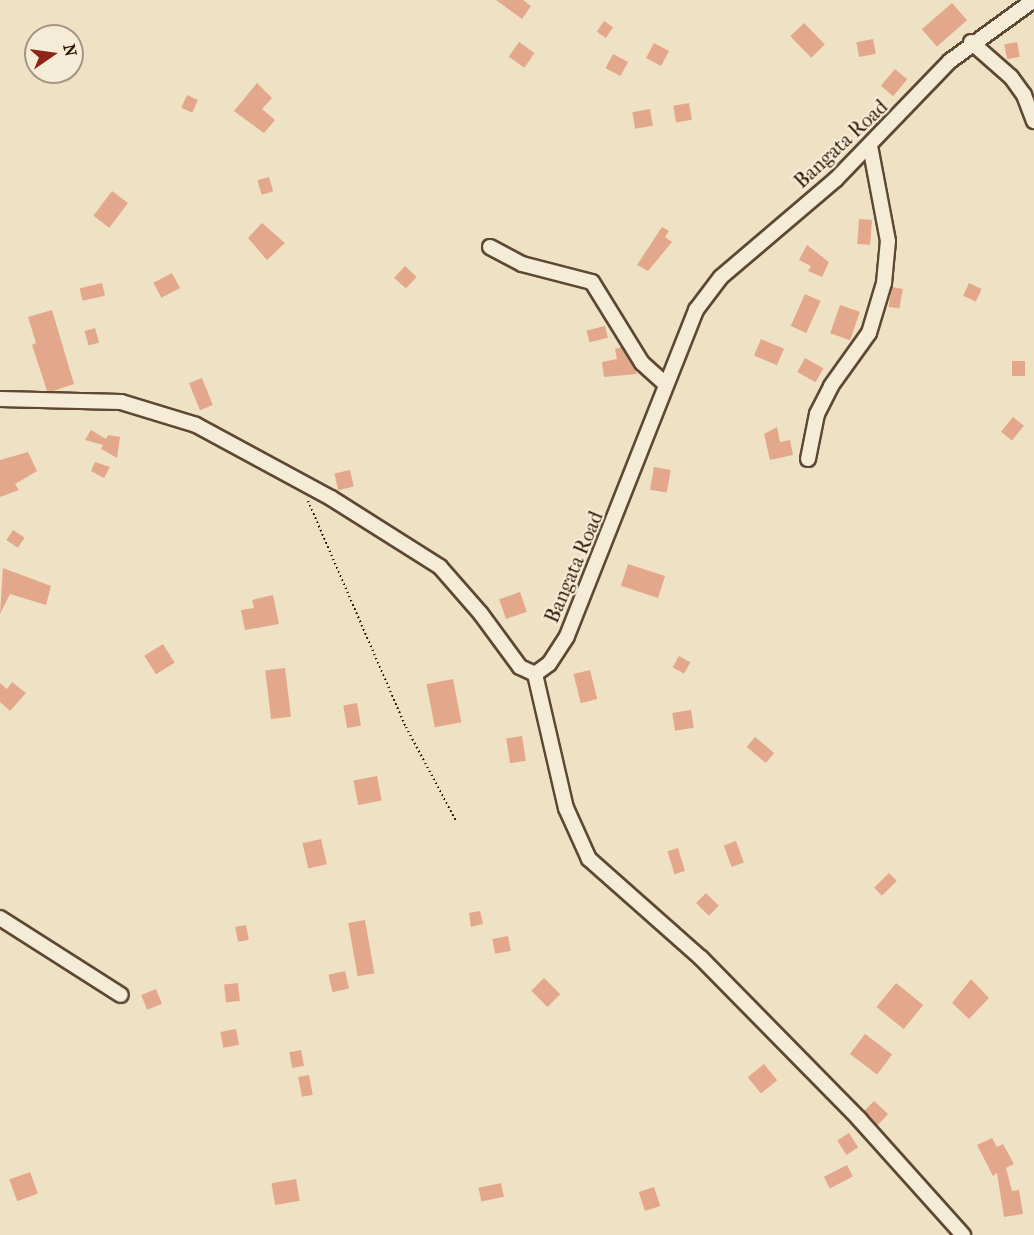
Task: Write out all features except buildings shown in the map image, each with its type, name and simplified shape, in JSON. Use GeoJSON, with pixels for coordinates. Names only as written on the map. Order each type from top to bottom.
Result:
{"type":"FeatureCollection","features":[{"type":"Feature","properties":{"kind":"street","name":"Bangata Road"},"geometry":{"type":"LineString","coordinates":[[535,674],[549,664],[567,636],[632,478],[665,384],[696,310],[721,278],[870,146],[971,42],[1034,0]]}},
{"type":"Feature","properties":{"kind":"street"},"geometry":{"type":"LineString","coordinates":[[971,42],[1011,77],[1024,95],[1034,121]]}},
{"type":"Feature","properties":{"kind":"street"},"geometry":{"type":"LineString","coordinates":[[808,459],[817,414],[831,386],[869,333],[884,283],[888,240],[870,146]]}},
{"type":"Feature","properties":{"kind":"street"},"geometry":{"type":"LineString","coordinates":[[490,247],[522,264],[592,282],[642,363],[665,384]]}},
{"type":"Feature","properties":{"kind":"street"},"geometry":{"type":"LineString","coordinates":[[0,399],[121,402],[167,413],[297,480],[440,567],[520,667],[535,674],[566,808],[589,859],[701,958],[859,1119],[963,1235]]}},
{"type":"Feature","properties":{"kind":"street"},"geometry":{"type":"LineString","coordinates":[[0,918],[121,995]]}},
{"type":"Feature","properties":{"kind":"path"},"geometry":{"type":"LineString","coordinates":[[297,480],[325,534],[406,727],[456,822]]}}]}
